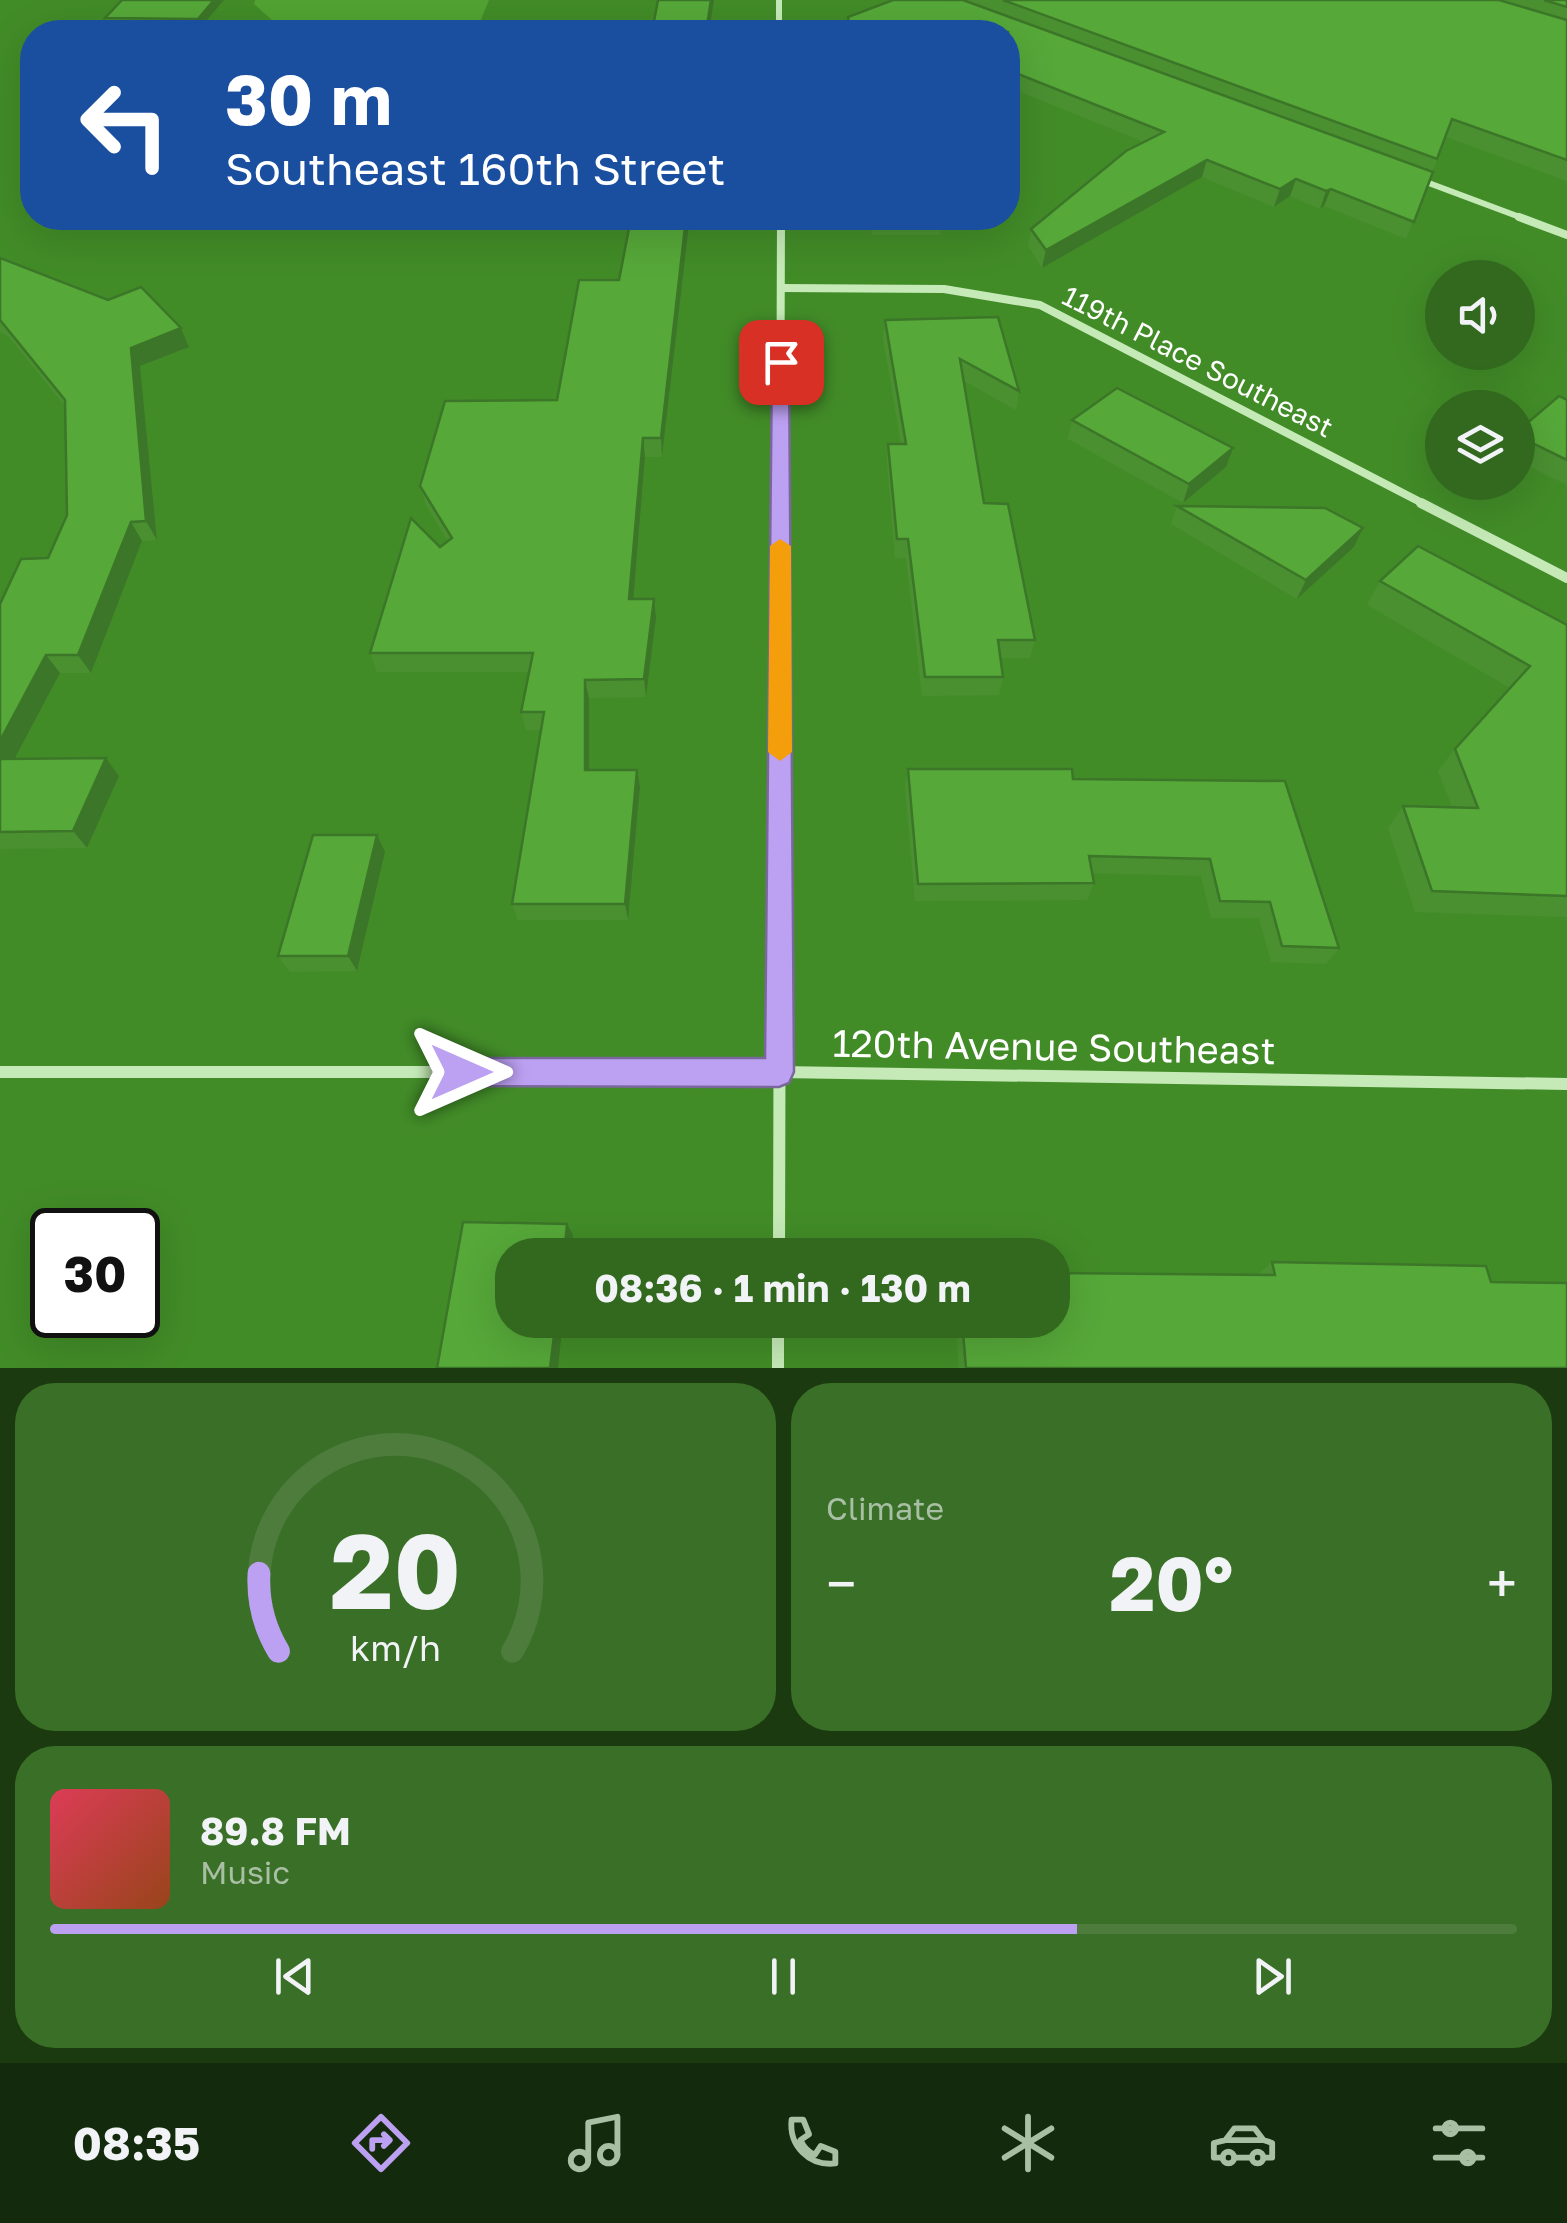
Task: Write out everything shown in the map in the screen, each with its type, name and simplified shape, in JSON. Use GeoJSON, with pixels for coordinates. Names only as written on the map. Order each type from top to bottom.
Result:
{"type":"FeatureCollection","features":[{"type":"Feature","properties":{"kind":"street"},"geometry":{"type":"LineString","coordinates":[[1401,172],[1567,235]]}},
{"type":"Feature","properties":{"kind":"street"},"geometry":{"type":"LineString","coordinates":[[779,1238],[780,230]]}},
{"type":"Feature","properties":{"kind":"street","name":"119th Place Southeast"},"geometry":{"type":"LineString","coordinates":[[781,288],[938,286],[997,293],[1040,305],[1567,578]]}},
{"type":"Feature","properties":{"kind":"street","name":"120th Avenue Southeast"},"geometry":{"type":"LineString","coordinates":[[0,1072],[779,1072],[1567,1084]]}},
{"type":"Feature","properties":{"kind":"street"},"geometry":{"type":"LineString","coordinates":[[778,1338],[778,1368]]}},
{"type":"Feature","properties":{"kind":"green space"},"geometry":{"type":"Polygon","coordinates":[[[255,0],[489,0],[481,20],[272,20],[254,4],[255,0]]]}},
{"type":"Feature","properties":{"kind":"building"},"geometry":{"type":"Polygon","coordinates":[[[122,0],[214,0],[198,19],[105,18],[122,0]]]}},
{"type":"Feature","properties":{"kind":"building"},"geometry":{"type":"Polygon","coordinates":[[[658,0],[711,0],[708,20],[654,20],[658,0]]]}},
{"type":"Feature","properties":{"kind":"building"},"geometry":{"type":"Polygon","coordinates":[[[893,0],[963,0],[1018,20],[848,20],[893,0]]]}},
{"type":"Feature","properties":{"kind":"building"},"geometry":{"type":"Polygon","coordinates":[[[1003,0],[1499,0],[1567,20],[1567,160],[1452,119],[1437,159],[1003,0]]]}},
{"type":"Feature","properties":{"kind":"building"},"geometry":{"type":"Polygon","coordinates":[[[1544,0],[1567,0],[1567,7],[1544,0]]]}},
{"type":"Feature","properties":{"kind":"building"},"geometry":{"type":"Polygon","coordinates":[[[1020,21],[1433,172],[1414,222],[1331,189],[1326,191],[1296,179],[1280,189],[1207,160],[1046,250],[1031,229],[1126,151],[1164,132],[1020,75],[1020,21]]]}},
{"type":"Feature","properties":{"kind":"building"},"geometry":{"type":"Polygon","coordinates":[[[629,230],[685,230],[661,438],[643,438],[629,599],[654,599],[644,679],[585,680],[585,770],[637,770],[625,904],[512,904],[544,712],[521,712],[533,653],[370,653],[411,518],[440,547],[452,538],[420,486],[445,401],[557,400],[579,280],[619,280],[629,230]]]}},
{"type":"Feature","properties":{"kind":"building"},"geometry":{"type":"Polygon","coordinates":[[[0,258],[108,300],[141,287],[181,328],[131,348],[146,521],[131,522],[78,655],[46,655],[0,741],[0,604],[21,559],[48,558],[67,515],[65,400],[0,320],[0,258]]]}},
{"type":"Feature","properties":{"kind":"building"},"geometry":{"type":"Polygon","coordinates":[[[998,317],[1019,391],[960,359],[984,503],[1008,504],[1035,640],[998,640],[1003,677],[925,677],[908,539],[897,539],[888,444],[906,444],[885,320],[998,317]]]}},
{"type":"Feature","properties":{"kind":"building"},"geometry":{"type":"Polygon","coordinates":[[[1117,388],[1233,448],[1189,484],[1072,420],[1117,388]]]}},
{"type":"Feature","properties":{"kind":"building"},"geometry":{"type":"Polygon","coordinates":[[[1559,396],[1567,400],[1567,460],[1535,444],[1535,416],[1559,396]]]}},
{"type":"Feature","properties":{"kind":"building"},"geometry":{"type":"Polygon","coordinates":[[[1177,506],[1325,508],[1363,528],[1306,580],[1177,506]]]}},
{"type":"Feature","properties":{"kind":"building"},"geometry":{"type":"Polygon","coordinates":[[[1418,546],[1567,625],[1567,896],[1432,891],[1403,806],[1478,808],[1455,749],[1530,666],[1380,581],[1418,546]]]}},
{"type":"Feature","properties":{"kind":"building"},"geometry":{"type":"Polygon","coordinates":[[[106,758],[73,831],[0,832],[0,759],[106,758]]]}},
{"type":"Feature","properties":{"kind":"building"},"geometry":{"type":"Polygon","coordinates":[[[908,769],[1072,769],[1073,779],[1285,781],[1339,948],[1282,946],[1270,902],[1220,901],[1210,859],[1089,856],[1094,883],[918,884],[908,769]]]}},
{"type":"Feature","properties":{"kind":"building"},"geometry":{"type":"Polygon","coordinates":[[[313,835],[377,835],[348,956],[278,956],[313,835]]]}},
{"type":"Feature","properties":{"kind":"building"},"geometry":{"type":"Polygon","coordinates":[[[463,1222],[567,1224],[566,1238],[495,1238],[495,1338],[554,1338],[550,1368],[437,1368],[463,1222]]]}},
{"type":"Feature","properties":{"kind":"building"},"geometry":{"type":"Polygon","coordinates":[[[1272,1262],[1486,1266],[1491,1282],[1567,1283],[1567,1368],[966,1368],[964,1338],[1070,1338],[1070,1273],[1275,1275],[1272,1262]]]}},
{"type":"Feature","properties":{"kind":"slow traffic"},"geometry":{"type":"LineString","coordinates":[[780,546],[780,752]]}},
{"type":"Feature","properties":{"kind":"route"},"geometry":{"type":"LineString","coordinates":[[461,1072],[779,1072],[781,362]]}}]}
